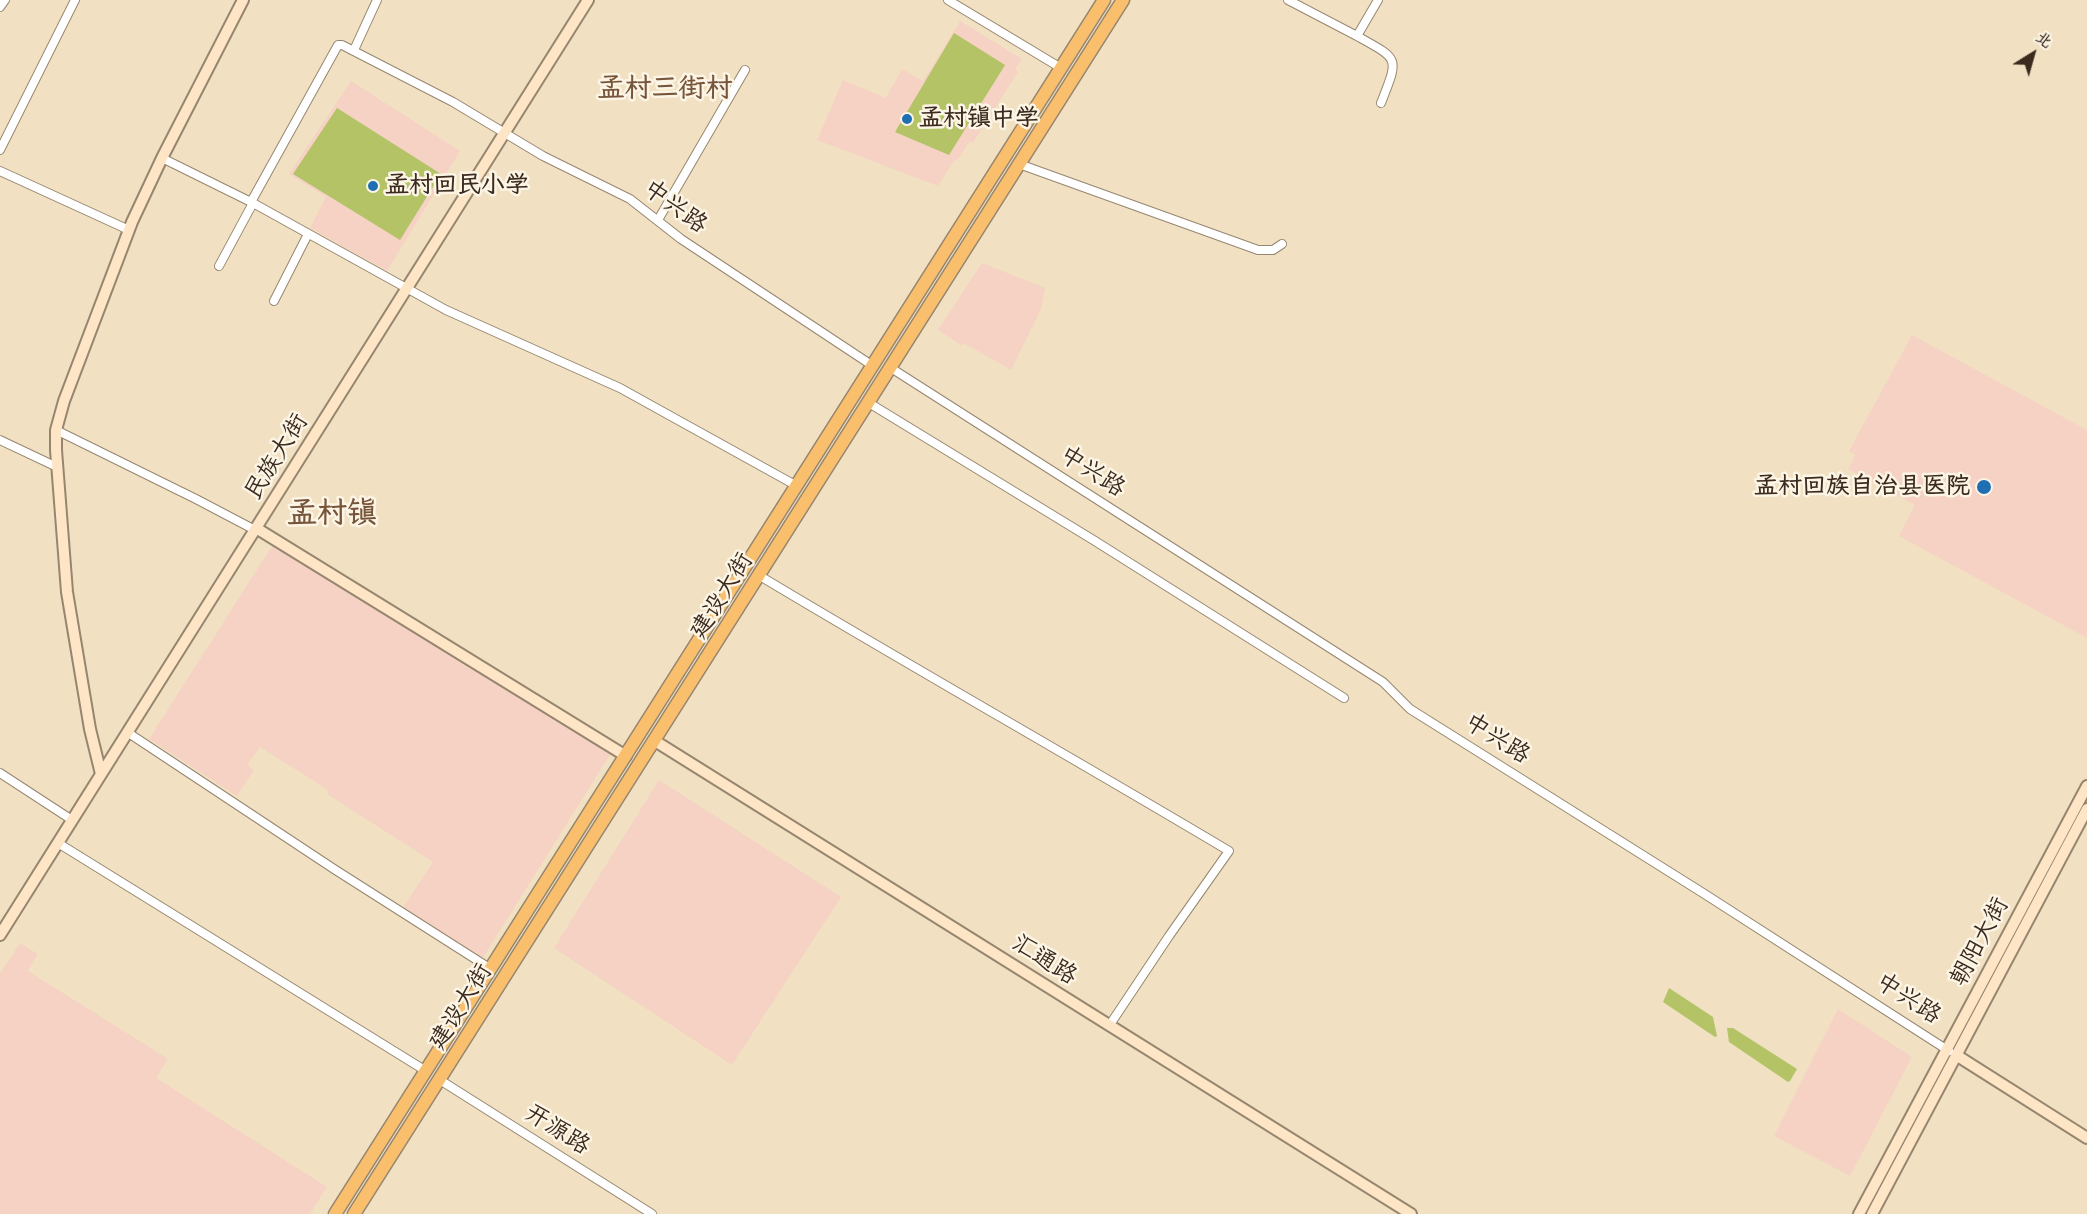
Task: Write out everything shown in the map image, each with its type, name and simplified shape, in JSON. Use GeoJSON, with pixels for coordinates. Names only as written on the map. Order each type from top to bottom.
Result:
{"type":"FeatureCollection","features":[{"type":"Feature","properties":{"kind":"main road","name":"建设大街"},"geometry":{"type":"LineString","coordinates":[[335,1214],[1104,0]]}},
{"type":"Feature","properties":{"kind":"main road","name":"建设大街"},"geometry":{"type":"LineString","coordinates":[[354,1214],[1123,0]]}},
{"type":"Feature","properties":{"kind":"street"},"geometry":{"type":"LineString","coordinates":[[0,7],[5,0]]}},
{"type":"Feature","properties":{"kind":"street"},"geometry":{"type":"LineString","coordinates":[[0,150],[75,0]]}},
{"type":"Feature","properties":{"kind":"street"},"geometry":{"type":"LineString","coordinates":[[101,774],[90,729],[67,592],[57,467],[57,430],[64,401],[129,230],[162,158],[243,0]]}},
{"type":"Feature","properties":{"kind":"street"},"geometry":{"type":"LineString","coordinates":[[219,266],[338,45],[354,50],[377,0]]}},
{"type":"Feature","properties":{"kind":"street","name":"民族大街"},"geometry":{"type":"LineString","coordinates":[[0,935],[588,0]]}},
{"type":"Feature","properties":{"kind":"street"},"geometry":{"type":"LineString","coordinates":[[948,0],[1061,68]]}},
{"type":"Feature","properties":{"kind":"street"},"geometry":{"type":"LineString","coordinates":[[1288,0],[1387,53],[1392,60],[1394,70],[1381,103]]}},
{"type":"Feature","properties":{"kind":"street"},"geometry":{"type":"LineString","coordinates":[[1357,36],[1378,0]]}},
{"type":"Feature","properties":{"kind":"street","name":"中兴路"},"geometry":{"type":"LineString","coordinates":[[354,50],[453,102],[543,156],[614,190],[681,239],[873,366]]}},
{"type":"Feature","properties":{"kind":"street"},"geometry":{"type":"LineString","coordinates":[[658,220],[746,70]]}},
{"type":"Feature","properties":{"kind":"street"},"geometry":{"type":"LineString","coordinates":[[162,158],[252,202],[446,310],[620,388],[797,486]]}},
{"type":"Feature","properties":{"kind":"street"},"geometry":{"type":"LineString","coordinates":[[1019,164],[1258,250],[1273,250],[1282,244]]}},
{"type":"Feature","properties":{"kind":"street"},"geometry":{"type":"LineString","coordinates":[[0,171],[129,230]]}},
{"type":"Feature","properties":{"kind":"street"},"geometry":{"type":"LineString","coordinates":[[274,301],[308,234]]}},
{"type":"Feature","properties":{"kind":"street","name":"中兴路"},"geometry":{"type":"LineString","coordinates":[[891,368],[1383,682],[1410,709],[1703,892],[2087,1138]]}},
{"type":"Feature","properties":{"kind":"street"},"geometry":{"type":"LineString","coordinates":[[869,403],[1095,541],[1344,698]]}},
{"type":"Feature","properties":{"kind":"street"},"geometry":{"type":"LineString","coordinates":[[57,430],[256,529],[626,756]]}},
{"type":"Feature","properties":{"kind":"street"},"geometry":{"type":"LineString","coordinates":[[0,440],[57,467]]}},
{"type":"Feature","properties":{"kind":"street"},"geometry":{"type":"LineString","coordinates":[[760,576],[1228,851],[1168,936],[1109,1026]]}},
{"type":"Feature","properties":{"kind":"street"},"geometry":{"type":"LineString","coordinates":[[127,732],[334,869],[491,969]]}},
{"type":"Feature","properties":{"kind":"street","name":"汇通路"},"geometry":{"type":"LineString","coordinates":[[655,741],[1411,1214]]}},
{"type":"Feature","properties":{"kind":"street"},"geometry":{"type":"LineString","coordinates":[[0,773],[72,820]]}},
{"type":"Feature","properties":{"kind":"street","name":"朝阳大街"},"geometry":{"type":"LineString","coordinates":[[1872,1214],[1951,1052],[2087,786]]}},
{"type":"Feature","properties":{"kind":"street","name":"朝阳大街"},"geometry":{"type":"LineString","coordinates":[[1859,1214],[2087,809]]}},
{"type":"Feature","properties":{"kind":"street"},"geometry":{"type":"LineString","coordinates":[[58,843],[426,1071]]}},
{"type":"Feature","properties":{"kind":"street","name":"开源路"},"geometry":{"type":"LineString","coordinates":[[440,1080],[652,1214]]}},
{"type":"Feature","properties":{"kind":"shaded area","name":"孟村镇中学"},"geometry":{"type":"Polygon","coordinates":[[[960,21],[1022,59],[1015,69],[1018,72],[973,143],[970,141],[957,161],[955,159],[938,186],[817,140],[843,80],[886,98],[902,69],[923,81],[960,21]]]}},
{"type":"Feature","properties":{"kind":"shaded area","name":"孟村回民小学"},"geometry":{"type":"Polygon","coordinates":[[[351,81],[460,151],[387,271],[310,228],[326,197],[289,174],[351,81]]]}},
{"type":"Feature","properties":{"kind":"shaded area"},"geometry":{"type":"Polygon","coordinates":[[[982,263],[1045,288],[1041,309],[1011,370],[964,343],[962,346],[938,330],[982,263]]]}},
{"type":"Feature","properties":{"kind":"shaded area","name":"孟村回族自治县医院"},"geometry":{"type":"Polygon","coordinates":[[[1912,335],[2087,430],[2087,638],[1899,536],[1915,505],[1848,469],[1855,455],[1849,451],[1912,335]]]}},
{"type":"Feature","properties":{"kind":"shaded area"},"geometry":{"type":"Polygon","coordinates":[[[272,546],[611,753],[482,959],[402,909],[433,862],[327,794],[328,790],[260,747],[247,765],[254,770],[237,796],[149,739],[272,546]]]}},
{"type":"Feature","properties":{"kind":"shaded area"},"geometry":{"type":"Polygon","coordinates":[[[659,780],[841,897],[732,1065],[554,948],[659,780]]]}},
{"type":"Feature","properties":{"kind":"shaded area"},"geometry":{"type":"Polygon","coordinates":[[[20,943],[38,954],[28,971],[168,1059],[156,1078],[327,1187],[310,1214],[0,1214],[0,974],[20,943]]]}},
{"type":"Feature","properties":{"kind":"shaded area"},"geometry":{"type":"Polygon","coordinates":[[[1838,1009],[1912,1057],[1850,1176],[1774,1136],[1838,1009]]]}},
{"type":"Feature","properties":{"kind":"green space"},"geometry":{"type":"Polygon","coordinates":[[[954,33],[1005,65],[949,155],[895,132],[954,33]]]}},
{"type":"Feature","properties":{"kind":"green space"},"geometry":{"type":"Polygon","coordinates":[[[337,108],[441,174],[400,240],[293,174],[337,108]]]}},
{"type":"Feature","properties":{"kind":"green space"},"geometry":{"type":"Polygon","coordinates":[[[1669,988],[1713,1017],[1717,1036],[1715,1037],[1663,1002],[1669,988]]]}},
{"type":"Feature","properties":{"kind":"green space"},"geometry":{"type":"Polygon","coordinates":[[[1727,1028],[1733,1028],[1797,1069],[1790,1081],[1788,1082],[1729,1042],[1727,1028]]]}},
{"type":"Feature","properties":{"kind":"place","name":"孟村镇中学"},"geometry":{"type":"Point","coordinates":[907,119]}},
{"type":"Feature","properties":{"kind":"place","name":"孟村回民小学"},"geometry":{"type":"Point","coordinates":[373,186]}},
{"type":"Feature","properties":{"kind":"place","name":"孟村回族自治县医院"},"geometry":{"type":"Point","coordinates":[1984,487]}},
{"type":"Feature","properties":{"kind":"district","name":"孟村三街村"},"geometry":{"type":"Point","coordinates":[665,89]}},
{"type":"Feature","properties":{"kind":"district","name":"孟村镇"},"geometry":{"type":"Point","coordinates":[332,514]}}]}
